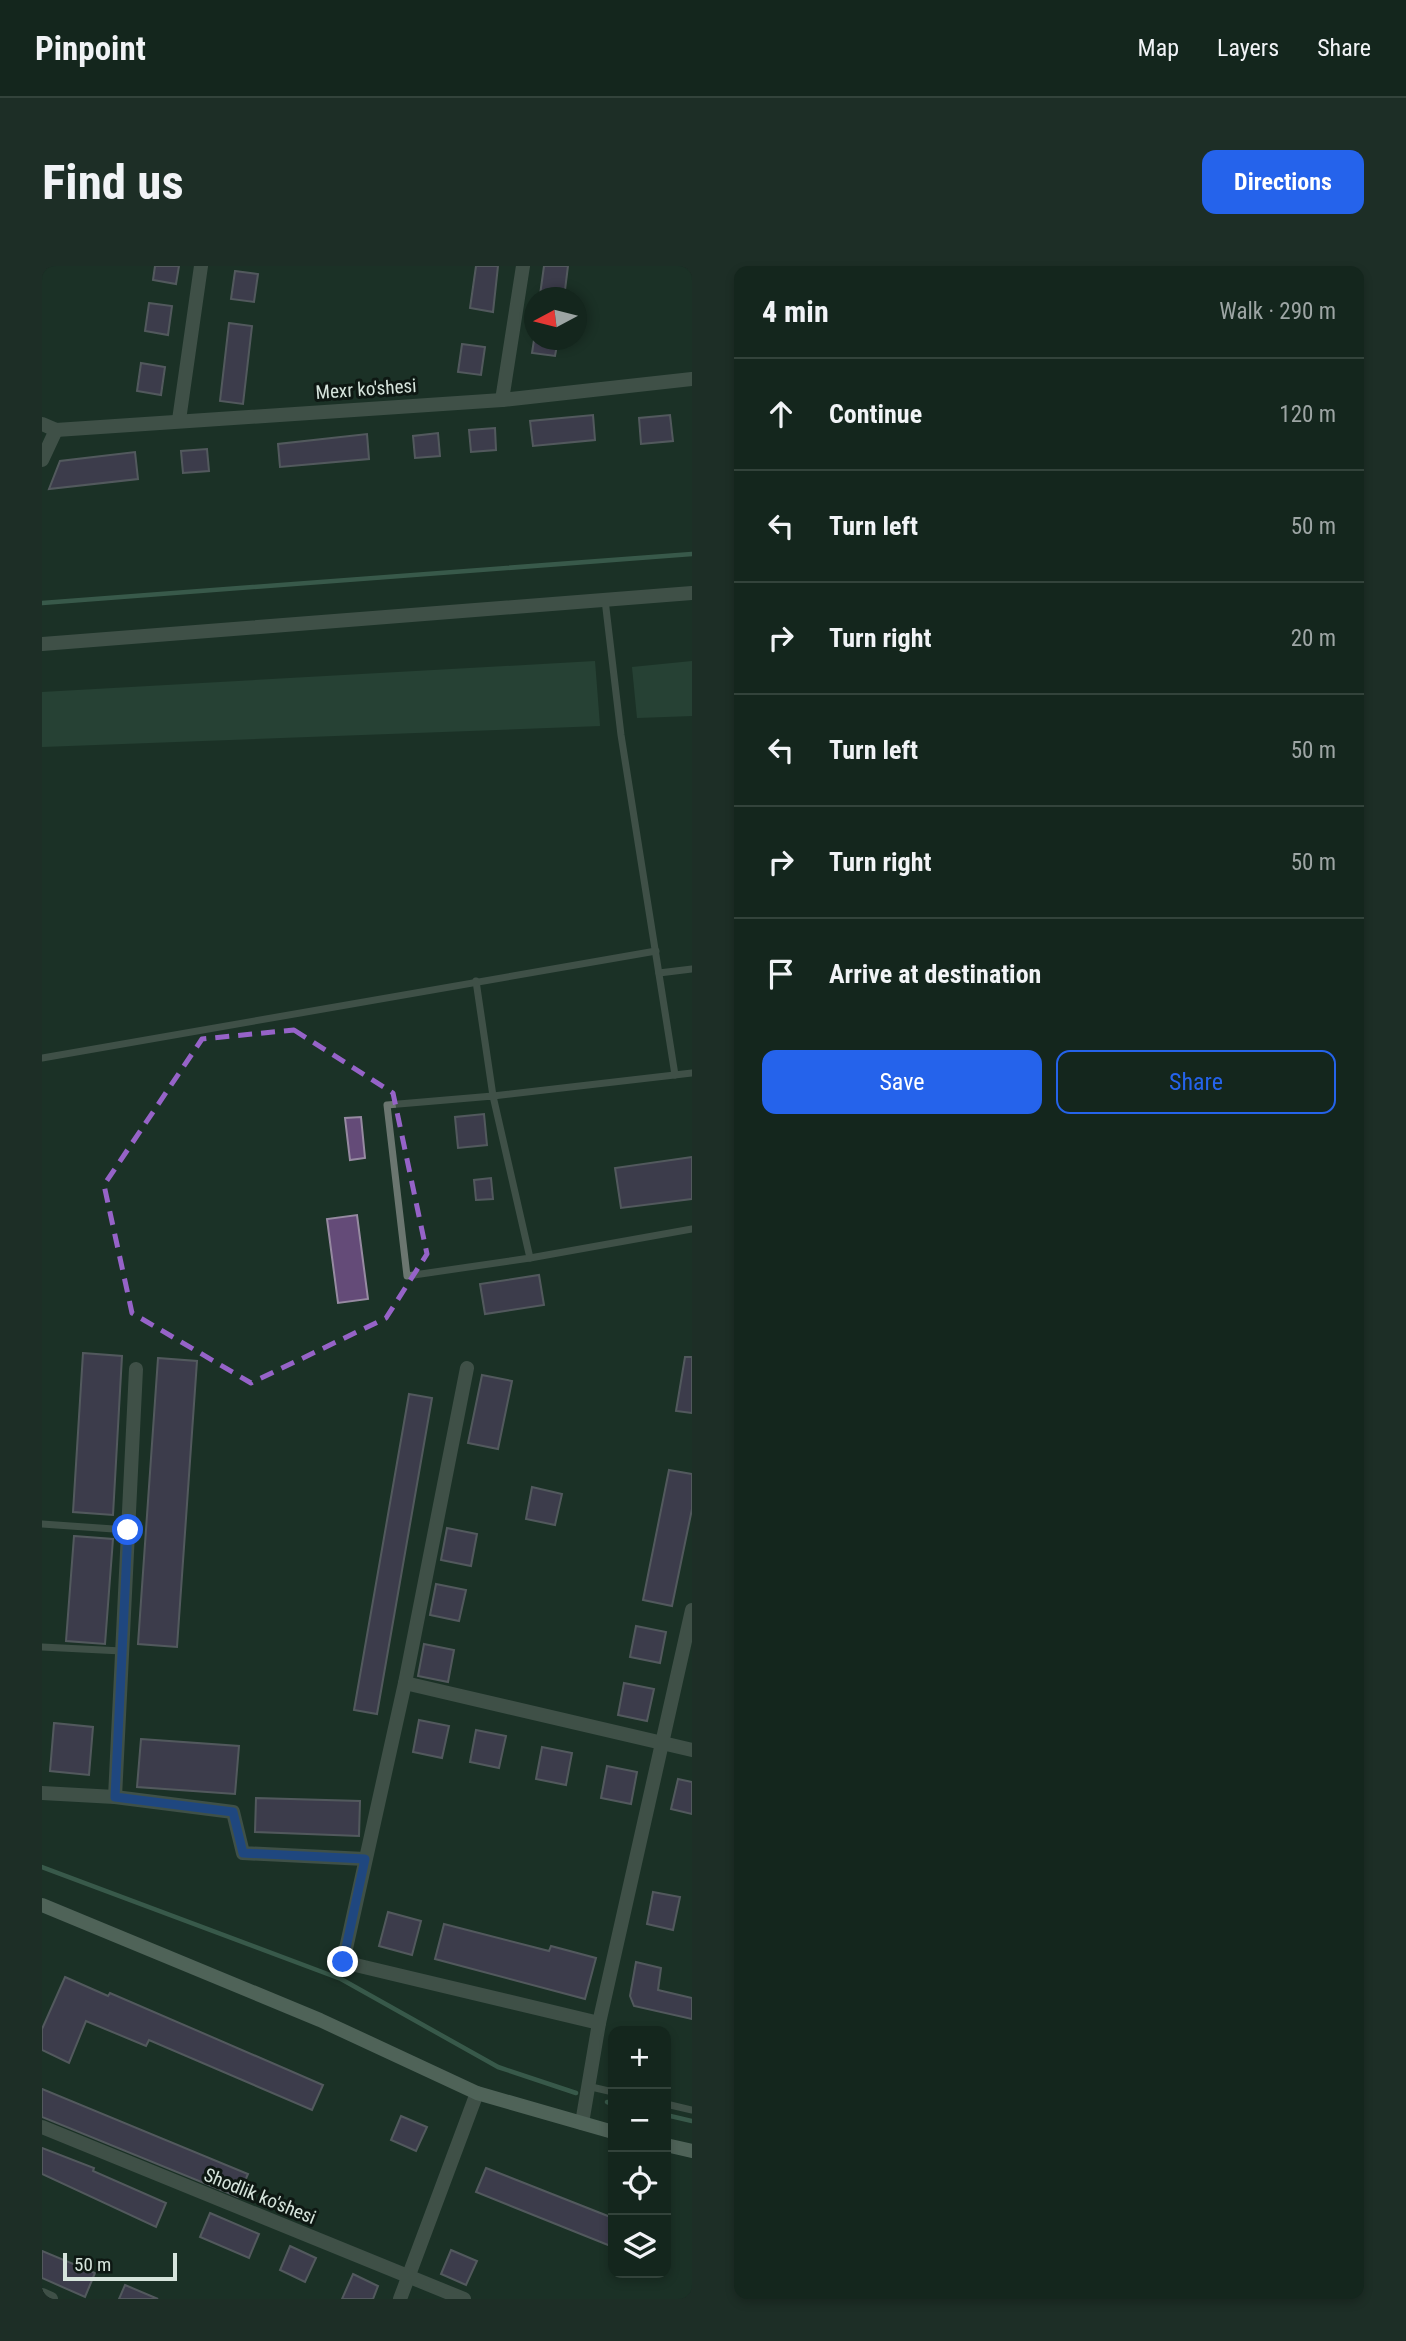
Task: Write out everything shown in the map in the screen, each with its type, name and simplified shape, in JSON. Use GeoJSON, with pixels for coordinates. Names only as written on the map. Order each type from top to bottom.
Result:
{"type":"FeatureCollection","features":[{"type":"Feature","properties":{"kind":"street"},"geometry":{"type":"LineString","coordinates":[[179,420],[201,266]]}},
{"type":"Feature","properties":{"kind":"street"},"geometry":{"type":"LineString","coordinates":[[502,400],[523,266]]}},
{"type":"Feature","properties":{"kind":"street","name":"Mexr ko'shesi"},"geometry":{"type":"LineString","coordinates":[[49,427],[502,400],[692,379]]}},
{"type":"Feature","properties":{"kind":"street"},"geometry":{"type":"LineString","coordinates":[[42,460],[49,427]]}},
{"type":"Feature","properties":{"kind":"street"},"geometry":{"type":"LineString","coordinates":[[42,644],[692,593]]}},
{"type":"Feature","properties":{"kind":"street"},"geometry":{"type":"LineString","coordinates":[[467,1368],[405,1682],[343,1962],[599,2023]]}},
{"type":"Feature","properties":{"kind":"street"},"geometry":{"type":"LineString","coordinates":[[115,1797],[136,1369]]}},
{"type":"Feature","properties":{"kind":"street"},"geometry":{"type":"LineString","coordinates":[[582,2123],[599,2023],[664,1744],[692,1610]]}},
{"type":"Feature","properties":{"kind":"street"},"geometry":{"type":"LineString","coordinates":[[405,1682],[692,1750]]}},
{"type":"Feature","properties":{"kind":"street"},"geometry":{"type":"LineString","coordinates":[[42,1793],[115,1797],[233,1812],[243,1853],[365,1859]]}},
{"type":"Feature","properties":{"kind":"street"},"geometry":{"type":"LineString","coordinates":[[42,1905],[320,2020],[477,2093],[608,2131]]}},
{"type":"Feature","properties":{"kind":"street"},"geometry":{"type":"LineString","coordinates":[[400,2299],[477,2093]]}},
{"type":"Feature","properties":{"kind":"street","name":"Shodlik ko'shesi"},"geometry":{"type":"LineString","coordinates":[[42,2127],[464,2299]]}},
{"type":"Feature","properties":{"kind":"street"},"geometry":{"type":"LineString","coordinates":[[671,2146],[692,2151]]}},
{"type":"Feature","properties":{"kind":"street"},"geometry":{"type":"LineString","coordinates":[[42,2295],[51,2299]]}},
{"type":"Feature","properties":{"kind":"lane"},"geometry":{"type":"LineString","coordinates":[[606,600],[621,735],[675,1074]]}},
{"type":"Feature","properties":{"kind":"lane"},"geometry":{"type":"LineString","coordinates":[[42,1058],[656,951]]}},
{"type":"Feature","properties":{"kind":"lane"},"geometry":{"type":"LineString","coordinates":[[659,973],[692,970]]}},
{"type":"Feature","properties":{"kind":"lane"},"geometry":{"type":"LineString","coordinates":[[476,981],[493,1096],[530,1258]]}},
{"type":"Feature","properties":{"kind":"lane"},"geometry":{"type":"LineString","coordinates":[[692,1073],[493,1096],[387,1105],[408,1276],[530,1258],[692,1229]]}},
{"type":"Feature","properties":{"kind":"lane"},"geometry":{"type":"LineString","coordinates":[[42,1524],[128,1530]]}},
{"type":"Feature","properties":{"kind":"lane"},"geometry":{"type":"LineString","coordinates":[[42,1647],[121,1651]]}},
{"type":"Feature","properties":{"kind":"lane"},"geometry":{"type":"LineString","coordinates":[[587,2086],[608,2091]]}},
{"type":"Feature","properties":{"kind":"lane"},"geometry":{"type":"LineString","coordinates":[[671,2105],[692,2110]]}},
{"type":"Feature","properties":{"kind":"highlighted area"},"geometry":{"type":"Polygon","coordinates":[[[294,1030],[393,1093],[427,1254],[386,1318],[251,1383],[132,1313],[104,1185],[202,1039],[294,1030]]]}},
{"type":"Feature","properties":{"kind":"green space"},"geometry":{"type":"Polygon","coordinates":[[[595,661],[600,726],[42,747],[42,692],[595,661]]]}},
{"type":"Feature","properties":{"kind":"green space"},"geometry":{"type":"Polygon","coordinates":[[[692,661],[692,716],[637,718],[632,667],[692,661]]]}},
{"type":"Feature","properties":{"kind":"building"},"geometry":{"type":"Polygon","coordinates":[[[155,266],[179,266],[176,284],[153,280],[155,266]]]}},
{"type":"Feature","properties":{"kind":"building"},"geometry":{"type":"Polygon","coordinates":[[[476,266],[498,266],[493,312],[470,308],[476,266]]]}},
{"type":"Feature","properties":{"kind":"building"},"geometry":{"type":"Polygon","coordinates":[[[544,266],[568,266],[565,287],[541,287],[544,266]]]}},
{"type":"Feature","properties":{"kind":"building"},"geometry":{"type":"Polygon","coordinates":[[[235,271],[258,274],[254,302],[231,299],[235,271]]]}},
{"type":"Feature","properties":{"kind":"building"},"geometry":{"type":"Polygon","coordinates":[[[149,303],[172,306],[168,335],[145,331],[149,303]]]}},
{"type":"Feature","properties":{"kind":"building"},"geometry":{"type":"Polygon","coordinates":[[[229,323],[252,326],[243,404],[220,401],[229,323]]]}},
{"type":"Feature","properties":{"kind":"building"},"geometry":{"type":"Polygon","coordinates":[[[462,344],[485,347],[481,375],[458,372],[462,344]]]}},
{"type":"Feature","properties":{"kind":"building"},"geometry":{"type":"Polygon","coordinates":[[[532,350],[556,350],[555,356],[532,353],[532,350]]]}},
{"type":"Feature","properties":{"kind":"building"},"geometry":{"type":"Polygon","coordinates":[[[141,363],[165,367],[161,395],[137,391],[141,363]]]}},
{"type":"Feature","properties":{"kind":"building"},"geometry":{"type":"Polygon","coordinates":[[[593,415],[595,440],[533,446],[530,421],[593,415]]]}},
{"type":"Feature","properties":{"kind":"building"},"geometry":{"type":"Polygon","coordinates":[[[670,415],[673,441],[641,444],[639,418],[670,415]]]}},
{"type":"Feature","properties":{"kind":"building"},"geometry":{"type":"Polygon","coordinates":[[[495,428],[496,450],[471,452],[469,430],[495,428]]]}},
{"type":"Feature","properties":{"kind":"building"},"geometry":{"type":"Polygon","coordinates":[[[438,433],[440,456],[415,458],[413,436],[438,433]]]}},
{"type":"Feature","properties":{"kind":"building"},"geometry":{"type":"Polygon","coordinates":[[[367,434],[369,459],[280,467],[278,444],[367,434]]]}},
{"type":"Feature","properties":{"kind":"building"},"geometry":{"type":"Polygon","coordinates":[[[207,449],[209,471],[183,473],[181,451],[207,449]]]}},
{"type":"Feature","properties":{"kind":"building"},"geometry":{"type":"Polygon","coordinates":[[[135,452],[138,479],[49,489],[60,461],[135,452]]]}},
{"type":"Feature","properties":{"kind":"building"},"geometry":{"type":"Polygon","coordinates":[[[484,1114],[487,1145],[458,1148],[455,1117],[484,1114]]]}},
{"type":"Feature","properties":{"kind":"building"},"geometry":{"type":"Polygon","coordinates":[[[361,1117],[365,1158],[350,1160],[345,1118],[361,1117]]]}},
{"type":"Feature","properties":{"kind":"building"},"geometry":{"type":"Polygon","coordinates":[[[692,1157],[692,1199],[621,1208],[615,1168],[692,1157]]]}},
{"type":"Feature","properties":{"kind":"building"},"geometry":{"type":"Polygon","coordinates":[[[491,1178],[493,1199],[476,1200],[474,1180],[491,1178]]]}},
{"type":"Feature","properties":{"kind":"building"},"geometry":{"type":"Polygon","coordinates":[[[357,1215],[368,1299],[338,1303],[327,1219],[357,1215]]]}},
{"type":"Feature","properties":{"kind":"building"},"geometry":{"type":"Polygon","coordinates":[[[539,1275],[544,1305],[485,1314],[480,1284],[539,1275]]]}},
{"type":"Feature","properties":{"kind":"building"},"geometry":{"type":"Polygon","coordinates":[[[83,1353],[122,1356],[113,1515],[73,1512],[83,1353]]]}},
{"type":"Feature","properties":{"kind":"building"},"geometry":{"type":"Polygon","coordinates":[[[685,1357],[692,1357],[692,1413],[676,1411],[685,1357]]]}},
{"type":"Feature","properties":{"kind":"building"},"geometry":{"type":"Polygon","coordinates":[[[158,1358],[197,1361],[177,1647],[138,1644],[158,1358]]]}},
{"type":"Feature","properties":{"kind":"building"},"geometry":{"type":"Polygon","coordinates":[[[482,1375],[512,1381],[498,1449],[468,1443],[482,1375]]]}},
{"type":"Feature","properties":{"kind":"building"},"geometry":{"type":"Polygon","coordinates":[[[409,1394],[432,1398],[377,1714],[354,1710],[409,1394]]]}},
{"type":"Feature","properties":{"kind":"building"},"geometry":{"type":"Polygon","coordinates":[[[669,1470],[692,1474],[692,1509],[672,1606],[643,1600],[669,1470]]]}},
{"type":"Feature","properties":{"kind":"building"},"geometry":{"type":"Polygon","coordinates":[[[532,1487],[562,1494],[555,1525],[526,1519],[532,1487]]]}},
{"type":"Feature","properties":{"kind":"building"},"geometry":{"type":"Polygon","coordinates":[[[447,1528],[477,1534],[471,1566],[441,1560],[447,1528]]]}},
{"type":"Feature","properties":{"kind":"building"},"geometry":{"type":"Polygon","coordinates":[[[74,1536],[113,1539],[105,1644],[66,1641],[74,1536]]]}},
{"type":"Feature","properties":{"kind":"building"},"geometry":{"type":"Polygon","coordinates":[[[436,1584],[466,1590],[459,1621],[430,1615],[436,1584]]]}},
{"type":"Feature","properties":{"kind":"building"},"geometry":{"type":"Polygon","coordinates":[[[636,1626],[666,1632],[660,1663],[630,1657],[636,1626]]]}},
{"type":"Feature","properties":{"kind":"building"},"geometry":{"type":"Polygon","coordinates":[[[424,1644],[454,1650],[448,1682],[418,1676],[424,1644]]]}},
{"type":"Feature","properties":{"kind":"building"},"geometry":{"type":"Polygon","coordinates":[[[624,1683],[654,1689],[647,1721],[618,1715],[624,1683]]]}},
{"type":"Feature","properties":{"kind":"building"},"geometry":{"type":"Polygon","coordinates":[[[419,1720],[449,1726],[442,1758],[413,1752],[419,1720]]]}},
{"type":"Feature","properties":{"kind":"building"},"geometry":{"type":"Polygon","coordinates":[[[54,1723],[93,1727],[89,1775],[50,1771],[54,1723]]]}},
{"type":"Feature","properties":{"kind":"building"},"geometry":{"type":"Polygon","coordinates":[[[476,1730],[506,1736],[499,1768],[470,1762],[476,1730]]]}},
{"type":"Feature","properties":{"kind":"building"},"geometry":{"type":"Polygon","coordinates":[[[141,1739],[239,1746],[235,1794],[137,1787],[141,1739]]]}},
{"type":"Feature","properties":{"kind":"building"},"geometry":{"type":"Polygon","coordinates":[[[542,1747],[572,1753],[566,1785],[536,1779],[542,1747]]]}},
{"type":"Feature","properties":{"kind":"building"},"geometry":{"type":"Polygon","coordinates":[[[607,1766],[637,1772],[631,1804],[601,1798],[607,1766]]]}},
{"type":"Feature","properties":{"kind":"building"},"geometry":{"type":"Polygon","coordinates":[[[678,1779],[692,1782],[692,1814],[671,1809],[678,1779]]]}},
{"type":"Feature","properties":{"kind":"building"},"geometry":{"type":"Polygon","coordinates":[[[256,1798],[360,1801],[359,1836],[255,1832],[256,1798]]]}},
{"type":"Feature","properties":{"kind":"building"},"geometry":{"type":"Polygon","coordinates":[[[653,1892],[680,1897],[673,1930],[647,1924],[653,1892]]]}},
{"type":"Feature","properties":{"kind":"building"},"geometry":{"type":"Polygon","coordinates":[[[388,1912],[421,1921],[412,1955],[379,1946],[388,1912]]]}},
{"type":"Feature","properties":{"kind":"building"},"geometry":{"type":"Polygon","coordinates":[[[444,1924],[549,1951],[551,1946],[596,1958],[585,1999],[435,1959],[444,1924]]]}},
{"type":"Feature","properties":{"kind":"building"},"geometry":{"type":"Polygon","coordinates":[[[636,1962],[661,1968],[658,1990],[692,1998],[692,2019],[634,2006],[630,1996],[636,1962]]]}},
{"type":"Feature","properties":{"kind":"building"},"geometry":{"type":"Polygon","coordinates":[[[65,1977],[108,1996],[110,1993],[323,2085],[312,2110],[149,2040],[146,2046],[86,2021],[69,2063],[42,2050],[42,2029],[65,1977]]]}},
{"type":"Feature","properties":{"kind":"building"},"geometry":{"type":"Polygon","coordinates":[[[42,2089],[248,2174],[238,2197],[42,2117],[42,2089]]]}},
{"type":"Feature","properties":{"kind":"building"},"geometry":{"type":"Polygon","coordinates":[[[401,2116],[427,2127],[416,2151],[391,2140],[401,2116]]]}},
{"type":"Feature","properties":{"kind":"building"},"geometry":{"type":"Polygon","coordinates":[[[42,2148],[94,2168],[93,2171],[166,2203],[156,2227],[42,2174],[42,2148]]]}},
{"type":"Feature","properties":{"kind":"building"},"geometry":{"type":"Polygon","coordinates":[[[486,2168],[608,2216],[608,2245],[476,2192],[486,2168]]]}},
{"type":"Feature","properties":{"kind":"building"},"geometry":{"type":"Polygon","coordinates":[[[210,2213],[259,2234],[249,2258],[200,2237],[210,2213]]]}},
{"type":"Feature","properties":{"kind":"building"},"geometry":{"type":"Polygon","coordinates":[[[290,2246],[316,2258],[305,2282],[280,2270],[290,2246]]]}},
{"type":"Feature","properties":{"kind":"building"},"geometry":{"type":"Polygon","coordinates":[[[451,2250],[477,2261],[466,2285],[441,2274],[451,2250]]]}},
{"type":"Feature","properties":{"kind":"building"},"geometry":{"type":"Polygon","coordinates":[[[42,2251],[95,2273],[85,2297],[42,2278],[42,2251]]]}},
{"type":"Feature","properties":{"kind":"building"},"geometry":{"type":"Polygon","coordinates":[[[353,2274],[378,2286],[373,2299],[342,2299],[353,2274]]]}},
{"type":"Feature","properties":{"kind":"building"},"geometry":{"type":"Polygon","coordinates":[[[125,2285],[158,2299],[119,2299],[125,2285]]]}},
{"type":"Feature","properties":{"kind":"waterway"},"geometry":{"type":"LineString","coordinates":[[42,603],[692,554]]}},
{"type":"Feature","properties":{"kind":"waterway"},"geometry":{"type":"LineString","coordinates":[[42,1867],[341,1979],[498,2067],[576,2093]]}},
{"type":"Feature","properties":{"kind":"waterway"},"geometry":{"type":"LineString","coordinates":[[671,2116],[692,2121]]}},
{"type":"Feature","properties":{"kind":"route"},"geometry":{"type":"LineString","coordinates":[[128,1530],[115,1797],[233,1812],[243,1853],[365,1859],[343,1962]]}}]}
